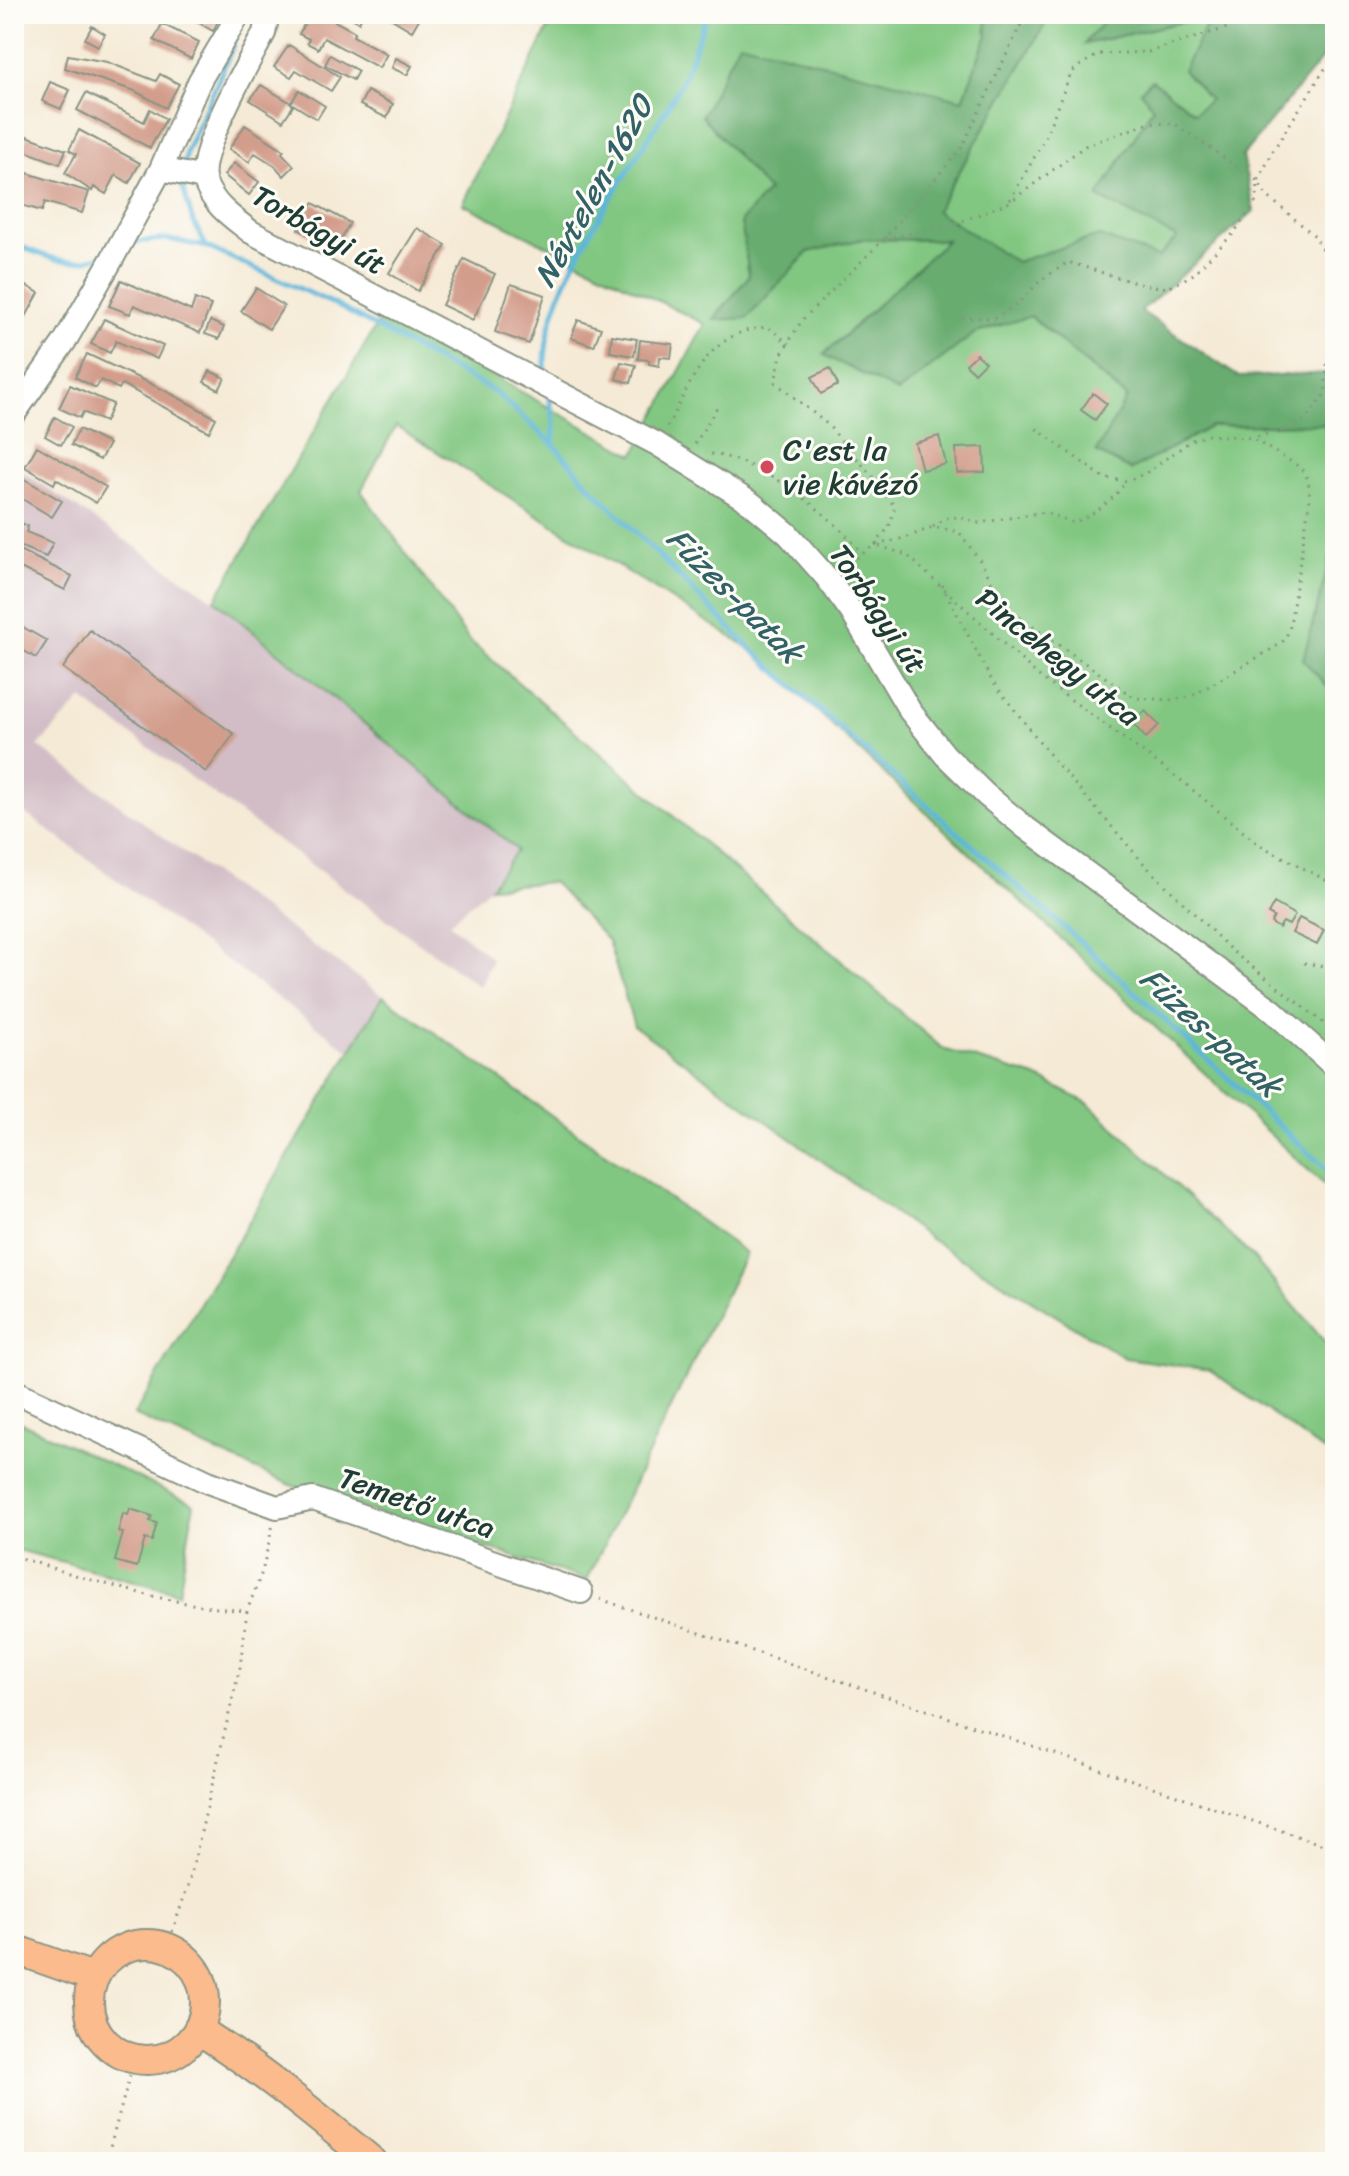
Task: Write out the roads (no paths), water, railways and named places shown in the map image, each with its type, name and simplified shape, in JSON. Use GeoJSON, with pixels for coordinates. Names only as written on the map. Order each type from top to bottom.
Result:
{"type":"FeatureCollection","features":[{"type":"Feature","properties":{"kind":"main road"},"geometry":{"type":"LineString","coordinates":[[143,1943],[167,1947],[188,1959],[201,1980],[206,2004],[199,2030],[174,2053],[151,2060],[134,2060],[106,2044],[93,2023],[88,1999],[93,1977],[120,1950],[143,1943]]}},
{"type":"Feature","properties":{"kind":"main road"},"geometry":{"type":"LineString","coordinates":[[14,1949],[93,1977]]}},
{"type":"Feature","properties":{"kind":"main road"},"geometry":{"type":"LineString","coordinates":[[199,2030],[275,2081],[373,2162]]}},
{"type":"Feature","properties":{"kind":"street"},"geometry":{"type":"LineString","coordinates":[[14,414],[65,341],[112,259],[161,169],[200,80],[239,14]]}},
{"type":"Feature","properties":{"kind":"street"},"geometry":{"type":"LineString","coordinates":[[161,169],[203,178],[205,156],[266,24],[287,14]]}},
{"type":"Feature","properties":{"kind":"street","name":"Torbágyi út"},"geometry":{"type":"LineString","coordinates":[[203,178],[220,207],[251,232],[657,444],[688,456],[751,503],[788,534],[827,578],[851,611],[910,711],[945,755],[986,795],[1272,1010],[1335,1067]]}},
{"type":"Feature","properties":{"kind":"street","name":"Temető utca"},"geometry":{"type":"LineString","coordinates":[[14,1391],[208,1482],[277,1507],[313,1499],[581,1592]]}},
{"type":"Feature","properties":{"kind":"waterway","name":"Névtelen-1620"},"geometry":{"type":"LineString","coordinates":[[546,378],[547,343],[556,306],[572,267],[592,228],[678,88],[707,14]]}},
{"type":"Feature","properties":{"kind":"waterway"},"geometry":{"type":"LineString","coordinates":[[184,167],[187,151],[234,44]]}},
{"type":"Feature","properties":{"kind":"waterway"},"geometry":{"type":"LineString","coordinates":[[181,181],[192,219],[206,246]]}},
{"type":"Feature","properties":{"kind":"waterway","name":"Füzes-patak"},"geometry":{"type":"LineString","coordinates":[[127,243],[166,239],[207,247],[334,304],[495,392],[553,444],[591,487],[752,650],[1075,937],[1335,1177]]}},
{"type":"Feature","properties":{"kind":"waterway","name":"Füzes-patak"},"geometry":{"type":"LineString","coordinates":[[14,244],[59,260],[81,261],[104,254]]}},
{"type":"Feature","properties":{"kind":"waterway","name":"Névtelen-1620"},"geometry":{"type":"LineString","coordinates":[[549,396],[554,420],[553,444]]}},
{"type":"Feature","properties":{"kind":"place","name":"C'est la vie kávézó"},"geometry":{"type":"Point","coordinates":[767,467]}}]}
